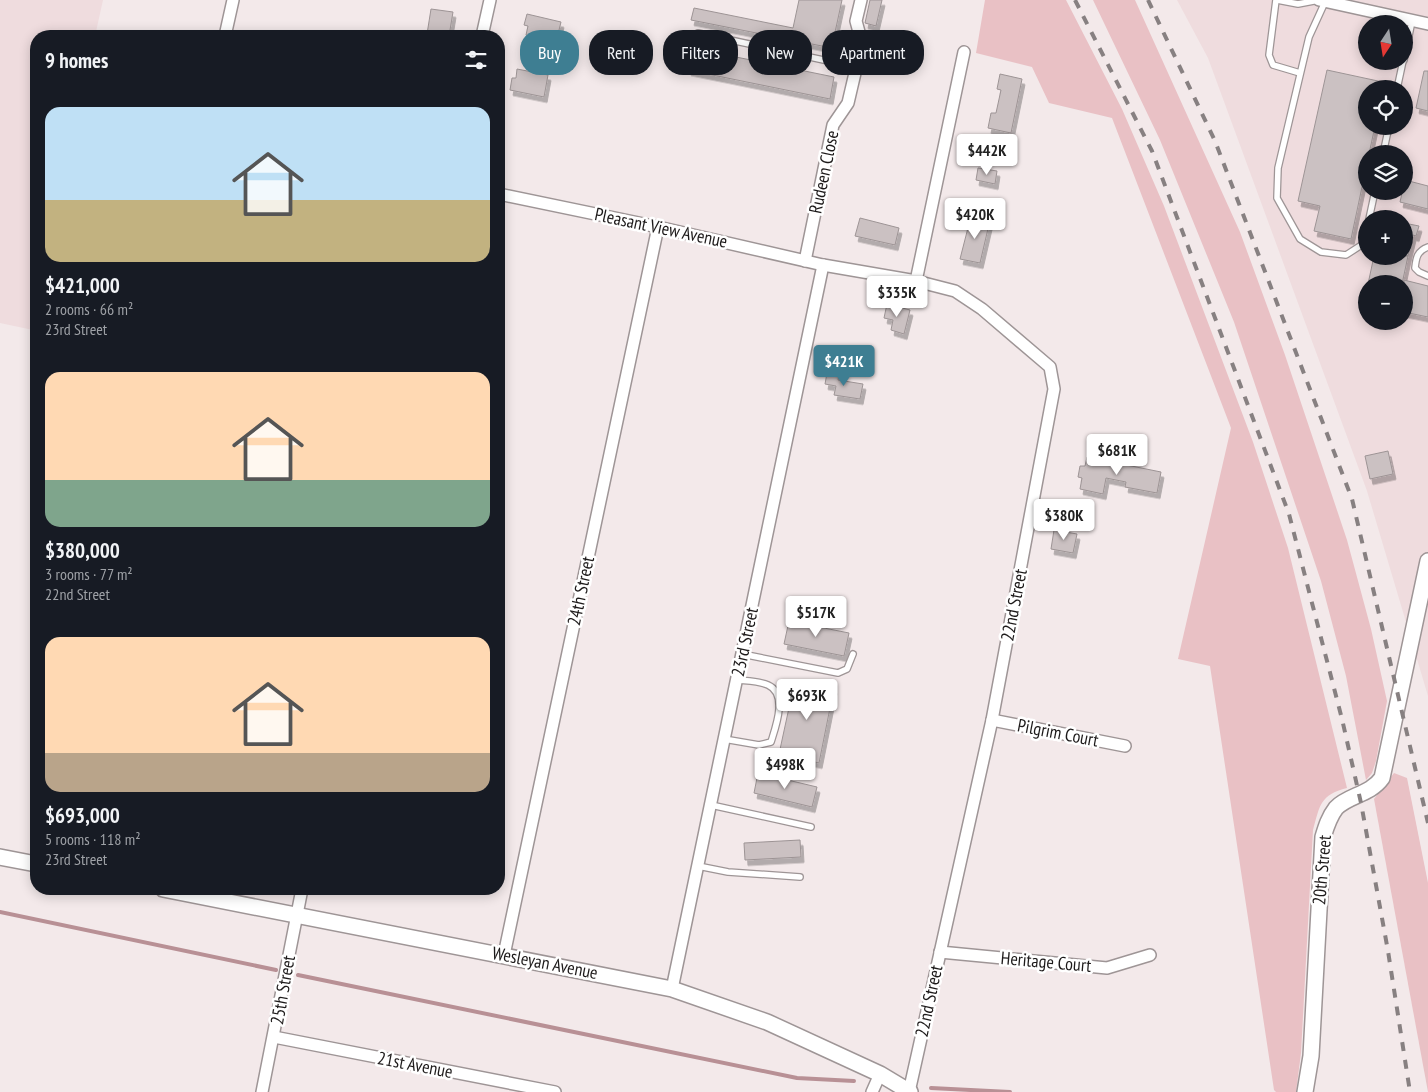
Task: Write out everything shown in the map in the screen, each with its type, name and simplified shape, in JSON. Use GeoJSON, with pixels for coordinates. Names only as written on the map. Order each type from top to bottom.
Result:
{"type":"FeatureCollection","features":[{"type":"Feature","properties":{"kind":"street"},"geometry":{"type":"LineString","coordinates":[[226,30],[233,0]]}},
{"type":"Feature","properties":{"kind":"street"},"geometry":{"type":"LineString","coordinates":[[483,30],[490,0]]}},
{"type":"Feature","properties":{"kind":"street","name":"Rudeen Close"},"geometry":{"type":"LineString","coordinates":[[859,30],[856,20],[861,0]]}},
{"type":"Feature","properties":{"kind":"street"},"geometry":{"type":"LineString","coordinates":[[1321,1],[1385,15]]}},
{"type":"Feature","properties":{"kind":"street"},"geometry":{"type":"LineString","coordinates":[[1413,21],[1428,24]]}},
{"type":"Feature","properties":{"kind":"street"},"geometry":{"type":"LineString","coordinates":[[916,281],[964,52]]}},
{"type":"Feature","properties":{"kind":"street","name":"Rudeen Close"},"geometry":{"type":"LineString","coordinates":[[806,261],[833,125],[848,103],[854,75]]}},
{"type":"Feature","properties":{"kind":"street","name":"Pleasant View Avenue"},"geometry":{"type":"LineString","coordinates":[[505,195],[658,227],[823,265]]}},
{"type":"Feature","properties":{"kind":"street","name":"24th Street"},"geometry":{"type":"LineString","coordinates":[[504,955],[658,227]]}},
{"type":"Feature","properties":{"kind":"street","name":"22nd Street"},"geometry":{"type":"LineString","coordinates":[[823,265],[916,281],[954,291],[982,309],[1050,367],[1054,390],[992,720],[910,1092]]}},
{"type":"Feature","properties":{"kind":"street","name":"23rd Street"},"geometry":{"type":"LineString","coordinates":[[672,989],[823,265]]}},
{"type":"Feature","properties":{"kind":"street","name":"20th Street"},"geometry":{"type":"LineString","coordinates":[[1304,1092],[1311,1056],[1322,837],[1327,822],[1337,806],[1376,787],[1382,778],[1428,561]]}},
{"type":"Feature","properties":{"kind":"street","name":"Pilgrim Court"},"geometry":{"type":"LineString","coordinates":[[992,720],[1125,746]]}},
{"type":"Feature","properties":{"kind":"street"},"geometry":{"type":"LineString","coordinates":[[0,857],[30,863]]}},
{"type":"Feature","properties":{"kind":"street","name":"Wesleyan Avenue"},"geometry":{"type":"LineString","coordinates":[[194,895],[672,989],[767,1022],[880,1074],[910,1092]]}},
{"type":"Feature","properties":{"kind":"street","name":"25th Street"},"geometry":{"type":"LineString","coordinates":[[262,1092],[301,895]]}},
{"type":"Feature","properties":{"kind":"street","name":"Heritage Court"},"geometry":{"type":"LineString","coordinates":[[940,952],[1107,968],[1150,955]]}},
{"type":"Feature","properties":{"kind":"street","name":"21st Avenue"},"geometry":{"type":"LineString","coordinates":[[274,1037],[555,1092]]}},
{"type":"Feature","properties":{"kind":"street"},"geometry":{"type":"LineString","coordinates":[[872,1092],[880,1074]]}},
{"type":"Feature","properties":{"kind":"lane"},"geometry":{"type":"LineString","coordinates":[[1300,73],[1273,65],[1269,55],[1277,0],[1298,4],[1321,1],[1308,37],[1300,73],[1278,168],[1277,198],[1300,239],[1321,252],[1346,255],[1358,247]]}},
{"type":"Feature","properties":{"kind":"lane"},"geometry":{"type":"LineString","coordinates":[[738,42],[822,60]]}},
{"type":"Feature","properties":{"kind":"lane"},"geometry":{"type":"LineString","coordinates":[[1428,248],[1422,249],[1416,256],[1415,268],[1428,276]]}},
{"type":"Feature","properties":{"kind":"lane"},"geometry":{"type":"LineString","coordinates":[[742,654],[838,673],[847,669],[853,654]]}},
{"type":"Feature","properties":{"kind":"lane"},"geometry":{"type":"LineString","coordinates":[[724,739],[759,745],[771,742],[776,726],[779,700],[776,690],[767,684],[736,680]]}},
{"type":"Feature","properties":{"kind":"lane"},"geometry":{"type":"LineString","coordinates":[[710,805],[811,827]]}},
{"type":"Feature","properties":{"kind":"lane"},"geometry":{"type":"LineString","coordinates":[[698,866],[728,872],[800,876]]}},
{"type":"Feature","properties":{"kind":"shaded area"},"geometry":{"type":"Polygon","coordinates":[[[0,0],[103,0],[96,30],[30,30],[30,329],[0,323],[0,0]]]}},
{"type":"Feature","properties":{"kind":"shaded area"},"geometry":{"type":"Polygon","coordinates":[[[985,0],[1066,0],[1122,109],[1164,206],[1253,442],[1288,548],[1347,788],[1331,794],[1322,802],[1313,830],[1301,1053],[1296,1092],[1276,1092],[1274,1090],[1210,666],[1178,659],[1231,428],[1112,118],[1049,103],[1032,67],[976,53],[985,0]]]}},
{"type":"Feature","properties":{"kind":"shaded area"},"geometry":{"type":"Polygon","coordinates":[[[1093,0],[1135,0],[1240,232],[1285,355],[1347,540],[1371,629],[1387,701],[1376,761],[1372,773],[1366,780],[1346,676],[1321,581],[1234,322],[1160,140],[1093,0]]]}},
{"type":"Feature","properties":{"kind":"shaded area"},"geometry":{"type":"Polygon","coordinates":[[[1177,0],[1428,0],[1428,696],[1367,491],[1208,58],[1177,0]]]}},
{"type":"Feature","properties":{"kind":"shaded area"},"geometry":{"type":"Polygon","coordinates":[[[1394,773],[1407,778],[1428,883],[1428,1092],[1374,799],[1394,773]]]}},
{"type":"Feature","properties":{"kind":"building"},"geometry":{"type":"Polygon","coordinates":[[[799,0],[842,0],[836,30],[822,30],[822,46],[812,44],[812,30],[748,31],[691,20],[694,8],[793,28],[799,0]]]}},
{"type":"Feature","properties":{"kind":"building"},"geometry":{"type":"Polygon","coordinates":[[[870,0],[882,0],[876,26],[865,23],[870,0]]]}},
{"type":"Feature","properties":{"kind":"building"},"geometry":{"type":"Polygon","coordinates":[[[431,9],[453,12],[450,30],[428,30],[431,9]]]}},
{"type":"Feature","properties":{"kind":"building"},"geometry":{"type":"Polygon","coordinates":[[[527,14],[561,22],[559,30],[527,30],[528,26],[524,25],[527,14]]]}},
{"type":"Feature","properties":{"kind":"building"},"geometry":{"type":"Polygon","coordinates":[[[738,57],[748,59],[748,75],[812,75],[812,73],[824,75],[834,77],[830,99],[712,75],[738,75],[738,57]]]}},
{"type":"Feature","properties":{"kind":"building"},"geometry":{"type":"Polygon","coordinates":[[[517,69],[520,70],[520,75],[548,75],[544,97],[510,90],[512,78],[516,78],[517,69]]]}},
{"type":"Feature","properties":{"kind":"building"},"geometry":{"type":"Polygon","coordinates":[[[1327,70],[1373,80],[1358,80],[1358,135],[1373,135],[1371,145],[1358,145],[1359,200],[1351,239],[1314,231],[1320,206],[1298,201],[1327,70]]]}},
{"type":"Feature","properties":{"kind":"building"},"geometry":{"type":"Polygon","coordinates":[[[1424,71],[1428,71],[1428,111],[1416,108],[1424,71]]]}},
{"type":"Feature","properties":{"kind":"building"},"geometry":{"type":"Polygon","coordinates":[[[1000,74],[1022,79],[1011,133],[988,128],[991,113],[996,113],[1001,90],[997,89],[1000,74]]]}},
{"type":"Feature","properties":{"kind":"building"},"geometry":{"type":"Polygon","coordinates":[[[978,168],[997,171],[995,184],[976,180],[978,168]]]}},
{"type":"Feature","properties":{"kind":"building"},"geometry":{"type":"Polygon","coordinates":[[[1413,182],[1428,186],[1428,209],[1400,202],[1400,200],[1413,200],[1413,182]]]}},
{"type":"Feature","properties":{"kind":"building"},"geometry":{"type":"Polygon","coordinates":[[[971,216],[990,220],[980,263],[960,259],[971,216]]]}},
{"type":"Feature","properties":{"kind":"building"},"geometry":{"type":"Polygon","coordinates":[[[860,218],[899,228],[895,245],[855,236],[860,218]]]}},
{"type":"Feature","properties":{"kind":"building"},"geometry":{"type":"Polygon","coordinates":[[[1413,225],[1419,226],[1416,236],[1413,235],[1413,225]]]}},
{"type":"Feature","properties":{"kind":"building"},"geometry":{"type":"Polygon","coordinates":[[[1372,265],[1406,265],[1404,275],[1370,275],[1372,265]]]}},
{"type":"Feature","properties":{"kind":"building"},"geometry":{"type":"Polygon","coordinates":[[[1413,282],[1428,286],[1428,317],[1413,314],[1413,282]]]}},
{"type":"Feature","properties":{"kind":"building"},"geometry":{"type":"Polygon","coordinates":[[[887,304],[910,310],[904,334],[891,330],[893,320],[884,318],[887,304]]]}},
{"type":"Feature","properties":{"kind":"building"},"geometry":{"type":"Polygon","coordinates":[[[827,373],[839,375],[838,380],[863,384],[860,399],[834,395],[836,386],[825,384],[827,373]]]}},
{"type":"Feature","properties":{"kind":"building"},"geometry":{"type":"Polygon","coordinates":[[[1388,451],[1393,474],[1370,479],[1365,456],[1388,451]]]}},
{"type":"Feature","properties":{"kind":"building"},"geometry":{"type":"Polygon","coordinates":[[[1087,457],[1161,472],[1157,493],[1125,487],[1126,482],[1106,478],[1103,494],[1080,489],[1082,478],[1078,477],[1080,466],[1085,466],[1087,457]]]}},
{"type":"Feature","properties":{"kind":"building"},"geometry":{"type":"Polygon","coordinates":[[[1054,530],[1077,534],[1073,553],[1051,549],[1054,530]]]}},
{"type":"Feature","properties":{"kind":"building"},"geometry":{"type":"Polygon","coordinates":[[[789,621],[849,633],[844,656],[784,644],[789,621]]]}},
{"type":"Feature","properties":{"kind":"building"},"geometry":{"type":"Polygon","coordinates":[[[795,680],[834,688],[819,763],[779,754],[795,680]]]}},
{"type":"Feature","properties":{"kind":"building"},"geometry":{"type":"Polygon","coordinates":[[[758,773],[817,787],[812,807],[754,793],[758,773]]]}},
{"type":"Feature","properties":{"kind":"building"},"geometry":{"type":"Polygon","coordinates":[[[800,840],[801,857],[745,860],[744,843],[800,840]]]}},
{"type":"Feature","properties":{"kind":"waterway"},"geometry":{"type":"LineString","coordinates":[[0,912],[276,970]]}},
{"type":"Feature","properties":{"kind":"waterway"},"geometry":{"type":"LineString","coordinates":[[298,975],[797,1078],[854,1081]]}},
{"type":"Feature","properties":{"kind":"waterway"},"geometry":{"type":"LineString","coordinates":[[931,1088],[1010,1092]]}},
{"type":"Feature","properties":{"kind":"railway"},"geometry":{"type":"LineString","coordinates":[[1075,0],[1152,151],[1289,514],[1342,719],[1361,803],[1388,951],[1410,1092]]}},
{"type":"Feature","properties":{"kind":"railway"},"geometry":{"type":"LineString","coordinates":[[1148,0],[1215,141],[1352,499],[1428,823]]}}]}
